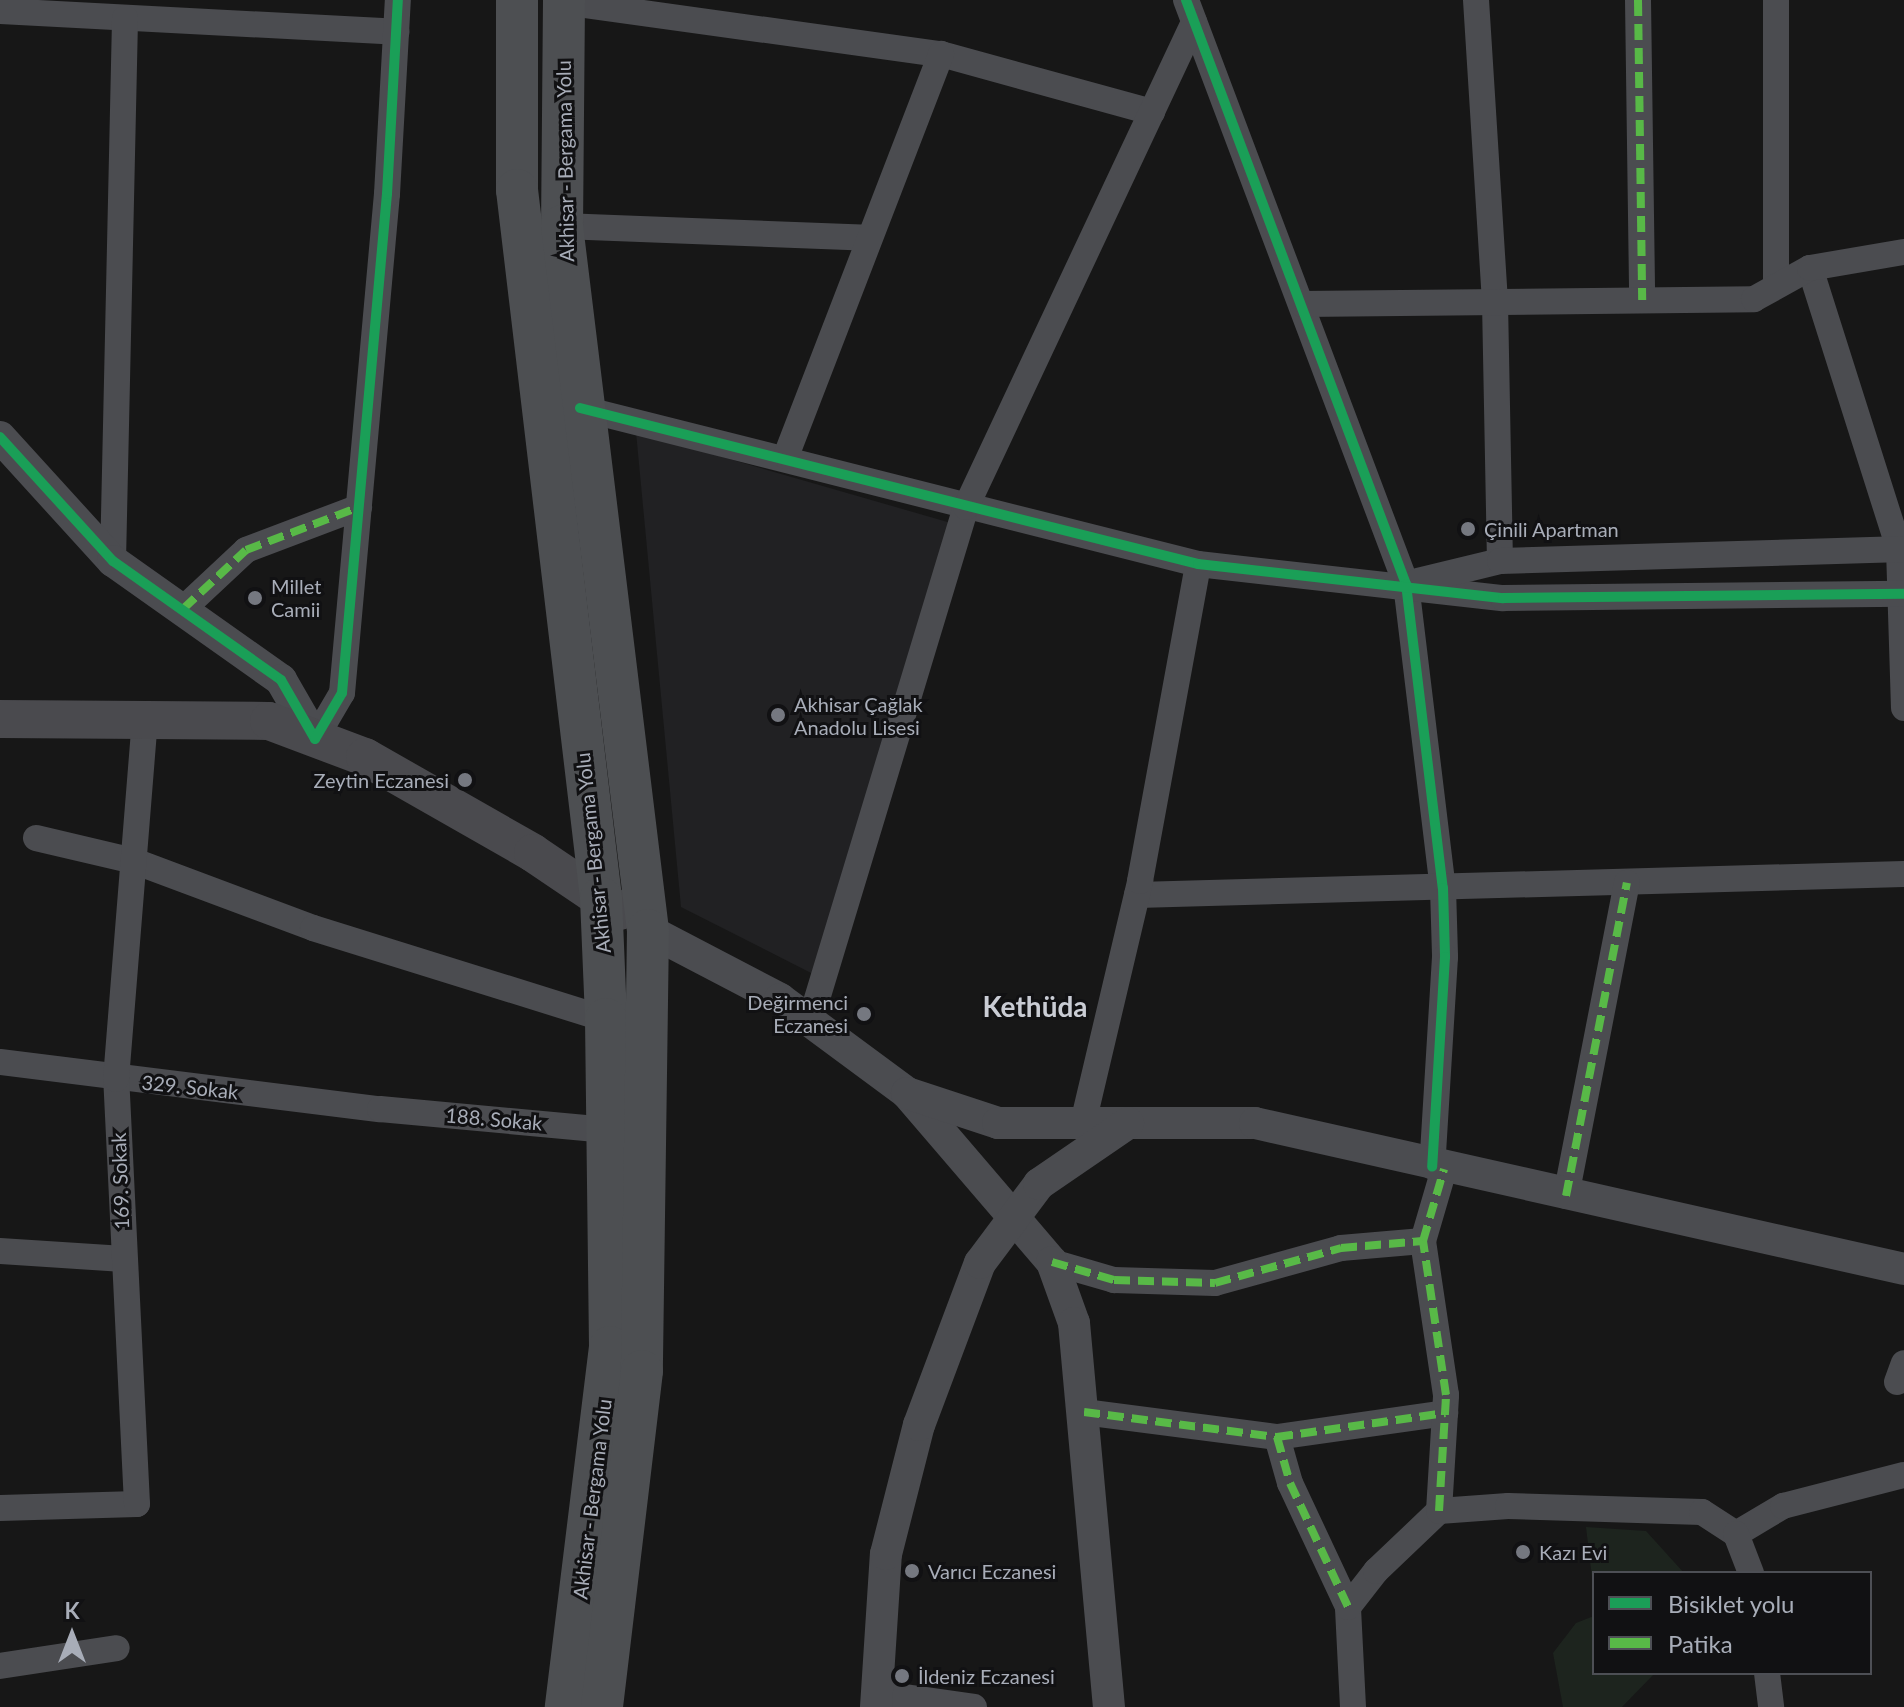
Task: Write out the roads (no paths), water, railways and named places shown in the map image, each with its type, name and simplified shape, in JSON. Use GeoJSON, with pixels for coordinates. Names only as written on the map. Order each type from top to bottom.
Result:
{"type":"FeatureCollection","features":[{"type":"Feature","properties":{"kind":"main road","name":"Akhisar - Bergama Yolu"},"geometry":{"type":"LineString","coordinates":[[517,0],[517,190],[601,898],[606,1019],[610,1347],[566,1707]]}},
{"type":"Feature","properties":{"kind":"main road","name":"Akhisar - Bergama Yolu"},"geometry":{"type":"LineString","coordinates":[[564,1],[562,226],[580,408],[648,930],[642,1371],[602,1707]]}},
{"type":"Feature","properties":{"kind":"main road"},"geometry":{"type":"LineString","coordinates":[[0,719],[269,721],[365,757],[601,898],[648,930]]}},
{"type":"Feature","properties":{"kind":"street"},"geometry":{"type":"LineString","coordinates":[[0,437],[113,561],[281,680],[315,739],[342,693],[398,0]]}},
{"type":"Feature","properties":{"kind":"street"},"geometry":{"type":"LineString","coordinates":[[1476,0],[1495,302],[1500,561]]}},
{"type":"Feature","properties":{"kind":"street"},"geometry":{"type":"LineString","coordinates":[[1638,0],[1642,300]]}},
{"type":"Feature","properties":{"kind":"street"},"geometry":{"type":"LineString","coordinates":[[1776,0],[1776,282]]}},
{"type":"Feature","properties":{"kind":"street"},"geometry":{"type":"LineString","coordinates":[[564,1],[941,54],[1152,112]]}},
{"type":"Feature","properties":{"kind":"street"},"geometry":{"type":"LineString","coordinates":[[0,11],[396,32]]}},
{"type":"Feature","properties":{"kind":"street"},"geometry":{"type":"LineString","coordinates":[[810,1022],[966,507],[1152,112],[1190,11]]}},
{"type":"Feature","properties":{"kind":"street"},"geometry":{"type":"LineString","coordinates":[[1190,11],[1406,584],[1443,888],[1445,957],[1438,1168],[1423,1241],[1426,1286],[1442,1350],[1445,1413],[1439,1511]]}},
{"type":"Feature","properties":{"kind":"street"},"geometry":{"type":"LineString","coordinates":[[113,561],[125,18]]}},
{"type":"Feature","properties":{"kind":"street"},"geometry":{"type":"LineString","coordinates":[[786,456],[941,54]]}},
{"type":"Feature","properties":{"kind":"street"},"geometry":{"type":"LineString","coordinates":[[562,226],[868,238]]}},
{"type":"Feature","properties":{"kind":"street"},"geometry":{"type":"LineString","coordinates":[[1302,304],[1754,299],[1776,282],[1810,268],[1904,252]]}},
{"type":"Feature","properties":{"kind":"street"},"geometry":{"type":"LineString","coordinates":[[1810,268],[1902,549],[1904,708]]}},
{"type":"Feature","properties":{"kind":"street"},"geometry":{"type":"LineString","coordinates":[[580,408],[786,456],[966,507],[1198,564],[1406,584],[1503,598],[1902,594]]}},
{"type":"Feature","properties":{"kind":"street"},"geometry":{"type":"LineString","coordinates":[[183,609],[246,550],[359,507]]}},
{"type":"Feature","properties":{"kind":"street"},"geometry":{"type":"LineString","coordinates":[[1406,584],[1500,561],[1902,549]]}},
{"type":"Feature","properties":{"kind":"street"},"geometry":{"type":"LineString","coordinates":[[1083,1123],[1137,895],[1198,564]]}},
{"type":"Feature","properties":{"kind":"street","name":"169. Sokak"},"geometry":{"type":"LineString","coordinates":[[0,1508],[137,1504],[116,1079],[145,721]]}},
{"type":"Feature","properties":{"kind":"street"},"geometry":{"type":"LineString","coordinates":[[36,838],[134,861],[313,928],[606,1019]]}},
{"type":"Feature","properties":{"kind":"street"},"geometry":{"type":"LineString","coordinates":[[1137,895],[1904,874]]}},
{"type":"Feature","properties":{"kind":"street"},"geometry":{"type":"LineString","coordinates":[[1566,1196],[1627,883]]}},
{"type":"Feature","properties":{"kind":"street"},"geometry":{"type":"LineString","coordinates":[[648,930],[780,999],[907,1093],[970,1162],[1013,1219],[1052,1262],[1074,1323],[1109,1707]]}},
{"type":"Feature","properties":{"kind":"street","name":"329. Sokak"},"geometry":{"type":"LineString","coordinates":[[0,1062],[116,1079],[380,1109]]}},
{"type":"Feature","properties":{"kind":"street"},"geometry":{"type":"LineString","coordinates":[[907,1093],[998,1123],[1255,1123],[1438,1168],[1904,1269]]}},
{"type":"Feature","properties":{"kind":"street","name":"188. Sokak"},"geometry":{"type":"LineString","coordinates":[[380,1109],[607,1130]]}},
{"type":"Feature","properties":{"kind":"street"},"geometry":{"type":"LineString","coordinates":[[974,1707],[876,1700],[886,1554],[919,1425],[980,1263],[1039,1184],[1128,1123]]}},
{"type":"Feature","properties":{"kind":"street"},"geometry":{"type":"LineString","coordinates":[[1052,1262],[1114,1280],[1215,1283],[1341,1248],[1423,1241]]}},
{"type":"Feature","properties":{"kind":"street"},"geometry":{"type":"LineString","coordinates":[[0,1251],[124,1259]]}},
{"type":"Feature","properties":{"kind":"street"},"geometry":{"type":"LineString","coordinates":[[1084,1412],[1277,1437],[1445,1413]]}},
{"type":"Feature","properties":{"kind":"street"},"geometry":{"type":"LineString","coordinates":[[1277,1437],[1290,1483],[1348,1607],[1353,1707]]}},
{"type":"Feature","properties":{"kind":"street"},"geometry":{"type":"LineString","coordinates":[[1736,1534],[1783,1506],[1904,1475]]}},
{"type":"Feature","properties":{"kind":"street"},"geometry":{"type":"LineString","coordinates":[[1348,1607],[1376,1571],[1439,1511],[1508,1506],[1702,1512],[1736,1534],[1750,1571]]}},
{"type":"Feature","properties":{"kind":"street"},"geometry":{"type":"LineString","coordinates":[[0,1666],[117,1648]]}},
{"type":"Feature","properties":{"kind":"street"},"geometry":{"type":"LineString","coordinates":[[1767,1675],[1771,1707]]}},
{"type":"Feature","properties":{"kind":"place","name":"Çinili Apartman"},"geometry":{"type":"Point","coordinates":[1468,529]}},
{"type":"Feature","properties":{"kind":"place","name":"Millet Camii"},"geometry":{"type":"Point","coordinates":[255,598]}},
{"type":"Feature","properties":{"kind":"place","name":"Akhisar Çağlak Anadolu Lisesi"},"geometry":{"type":"Point","coordinates":[778,715]}},
{"type":"Feature","properties":{"kind":"place","name":"Zeytin Eczanesi"},"geometry":{"type":"Point","coordinates":[465,780]}},
{"type":"Feature","properties":{"kind":"place","name":"Değirmenci Eczanesi"},"geometry":{"type":"Point","coordinates":[864,1014]}},
{"type":"Feature","properties":{"kind":"place","name":"Kazı Evi"},"geometry":{"type":"Point","coordinates":[1523,1552]}},
{"type":"Feature","properties":{"kind":"place","name":"Varıcı Eczanesi"},"geometry":{"type":"Point","coordinates":[912,1571]}},
{"type":"Feature","properties":{"kind":"place","name":"İldeniz Eczanesi"},"geometry":{"type":"Point","coordinates":[902,1676]}},
{"type":"Feature","properties":{"kind":"district","name":"Kethüda"},"geometry":{"type":"Point","coordinates":[1035,1006]}}]}
